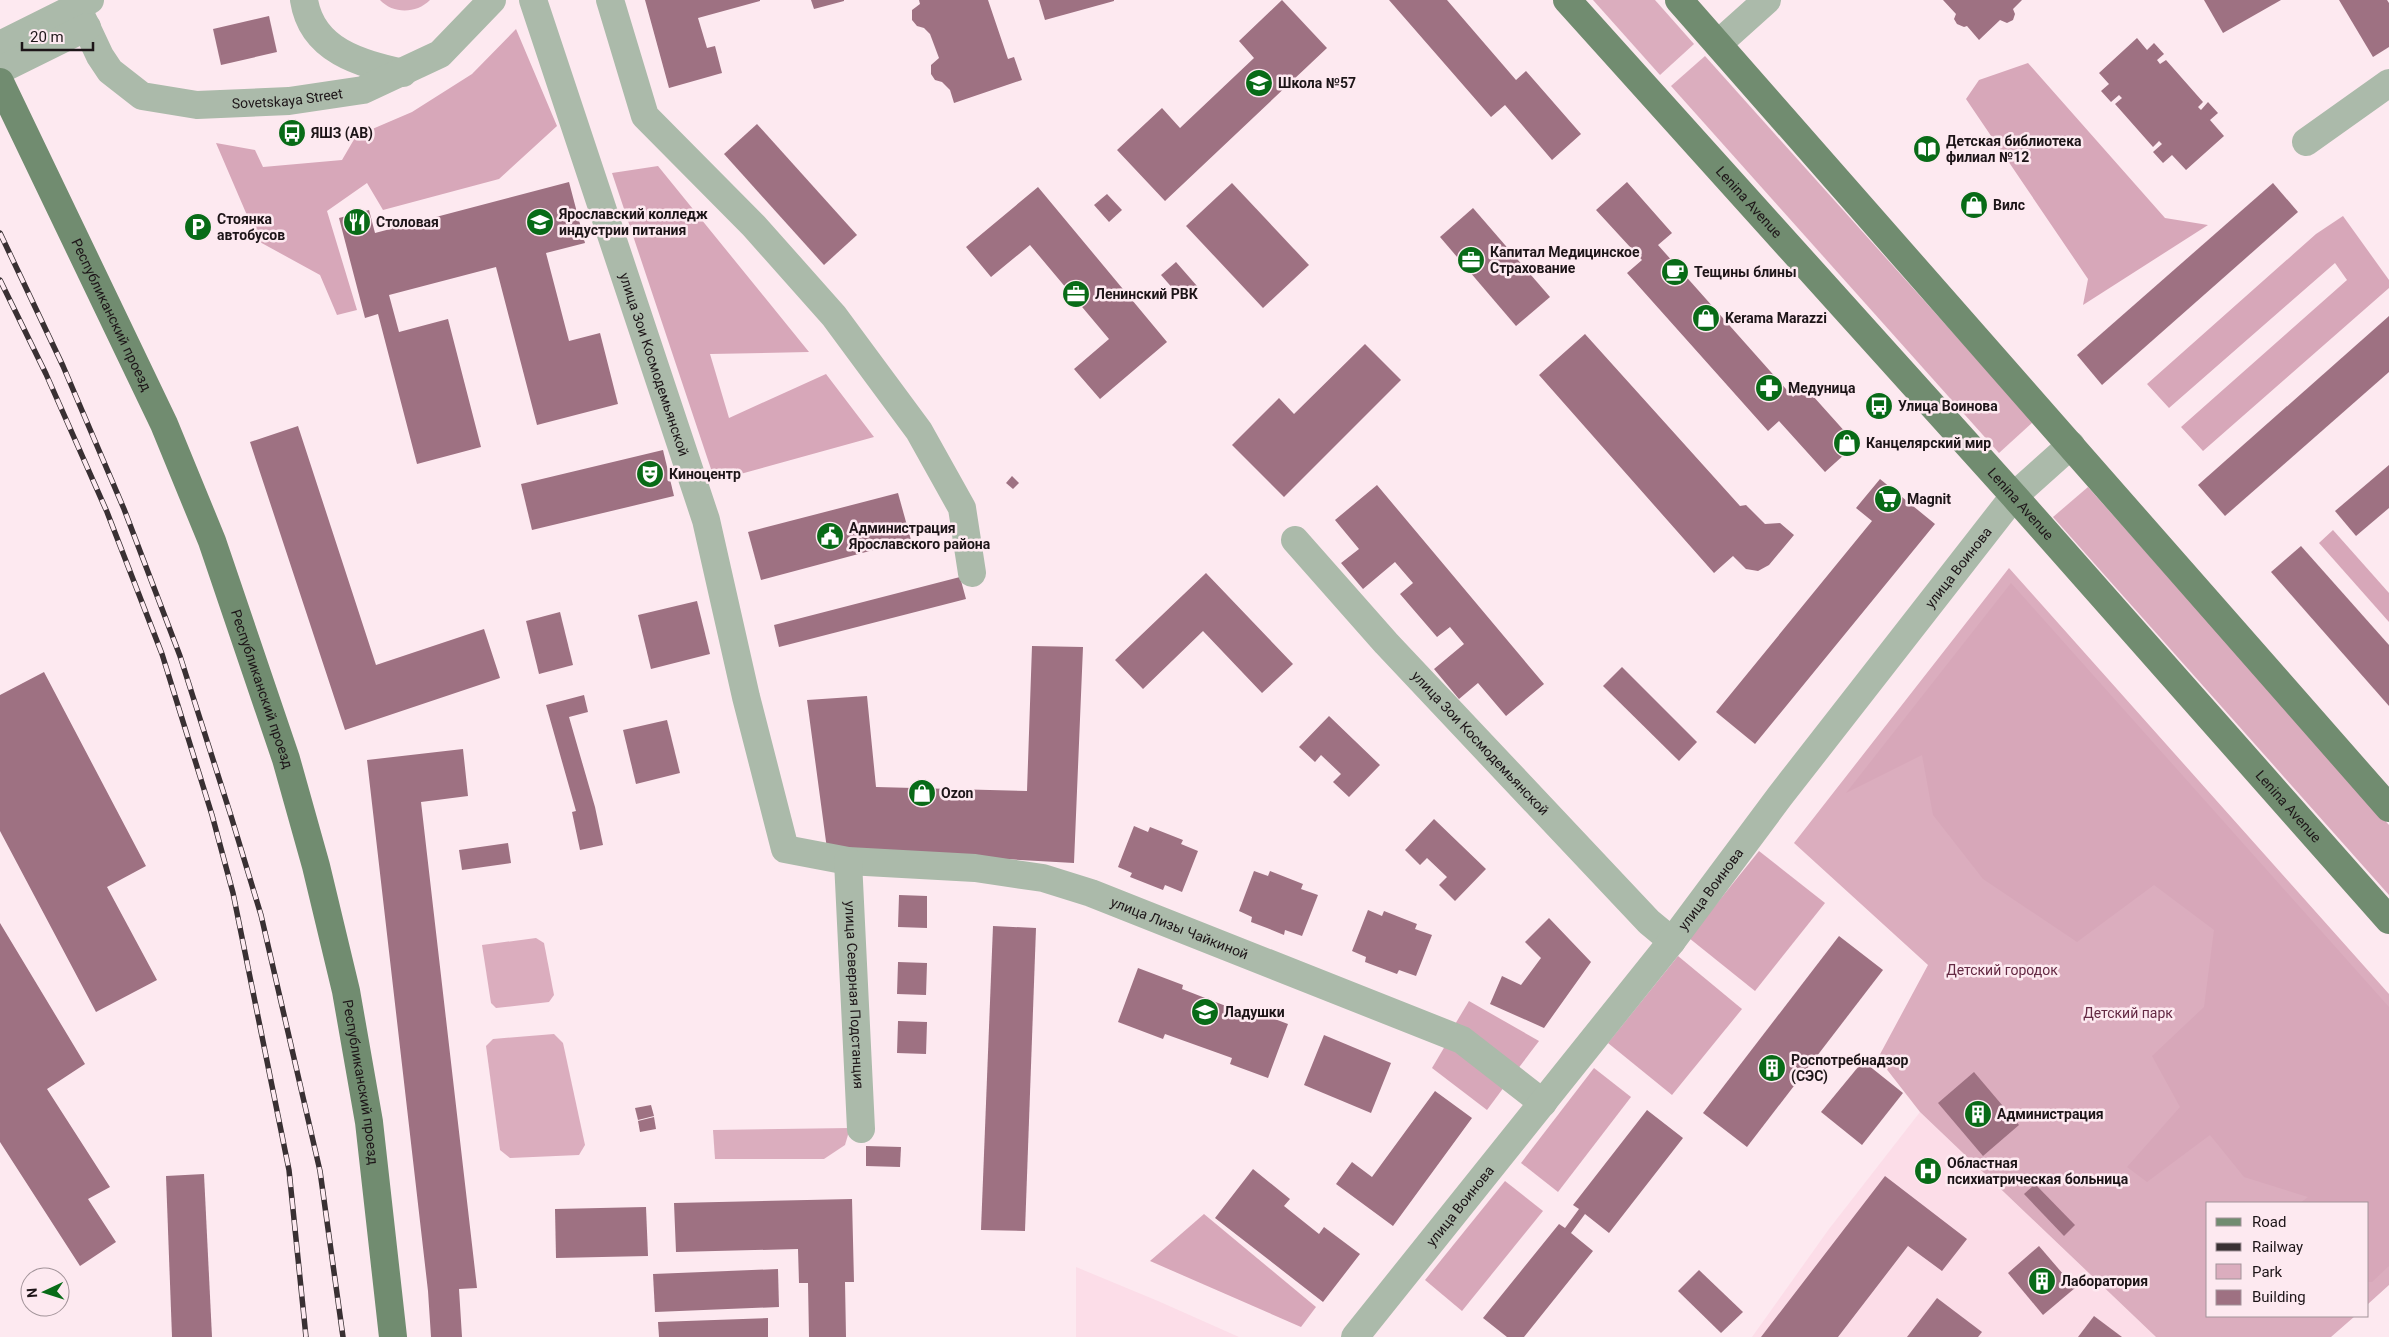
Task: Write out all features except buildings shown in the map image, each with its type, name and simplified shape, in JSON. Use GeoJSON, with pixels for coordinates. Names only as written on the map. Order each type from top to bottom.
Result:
{"type":"FeatureCollection","features":[{"type":"Feature","properties":{"kind":"main road","name":"Lenina Avenue"},"geometry":{"type":"LineString","coordinates":[[1567,0],[2014,496],[2389,920]]}},
{"type":"Feature","properties":{"kind":"main road"},"geometry":{"type":"LineString","coordinates":[[1679,0],[2389,808]]}},
{"type":"Feature","properties":{"kind":"main road","name":"Республиканский проезд"},"geometry":{"type":"LineString","coordinates":[[0,82],[164,424],[212,541],[286,760],[316,866],[348,1000],[369,1122],[393,1337]]}},
{"type":"Feature","properties":{"kind":"street"},"geometry":{"type":"LineString","coordinates":[[304,0],[306,10],[321,36],[343,55],[371,66],[403,73]]}},
{"type":"Feature","properties":{"kind":"street"},"geometry":{"type":"LineString","coordinates":[[440,54],[460,23],[469,0]]}},
{"type":"Feature","properties":{"kind":"street","name":"Sovetskaya Street"},"geometry":{"type":"LineString","coordinates":[[85,11],[110,71],[142,96],[197,105],[322,98],[363,90],[403,73],[440,54],[492,0]]}},
{"type":"Feature","properties":{"kind":"street","name":"улица Зои Космодемьянской"},"geometry":{"type":"LineString","coordinates":[[533,0],[706,520],[746,697],[785,849]]}},
{"type":"Feature","properties":{"kind":"street"},"geometry":{"type":"LineString","coordinates":[[610,0],[645,116],[754,226],[834,316],[919,430],[962,508],[972,573]]}},
{"type":"Feature","properties":{"kind":"street"},"geometry":{"type":"LineString","coordinates":[[1718,44],[1767,0]]}},
{"type":"Feature","properties":{"kind":"street"},"geometry":{"type":"LineString","coordinates":[[0,45],[85,11]]}},
{"type":"Feature","properties":{"kind":"street"},"geometry":{"type":"LineString","coordinates":[[0,70],[85,11]]}},
{"type":"Feature","properties":{"kind":"street"},"geometry":{"type":"LineString","coordinates":[[2306,142],[2389,83]]}},
{"type":"Feature","properties":{"kind":"street","name":"улица Воинова"},"geometry":{"type":"LineString","coordinates":[[1355,1337],[1672,941],[1780,796],[2014,496],[2071,445]]}},
{"type":"Feature","properties":{"kind":"street","name":"улица Зои Космодемьянской"},"geometry":{"type":"LineString","coordinates":[[1295,540],[1386,642],[1648,922],[1672,941]]}},
{"type":"Feature","properties":{"kind":"street","name":"улица Лизы Чайкиной"},"geometry":{"type":"LineString","coordinates":[[785,849],[848,861],[975,868],[1043,878],[1091,893],[1462,1040],[1543,1103]]}},
{"type":"Feature","properties":{"kind":"street","name":"улица Северная Подстанция"},"geometry":{"type":"LineString","coordinates":[[848,861],[861,1129]]}},
{"type":"Feature","properties":{"kind":"shaded area"},"geometry":{"type":"Polygon","coordinates":[[[516,29],[557,126],[499,179],[383,210],[367,183],[327,211],[357,310],[337,315],[320,275],[258,241],[216,143],[255,150],[263,167],[342,160],[356,136],[412,112],[472,74],[516,29]]]}},
{"type":"Feature","properties":{"kind":"shaded area"},"geometry":{"type":"Polygon","coordinates":[[[2028,63],[2165,218],[2208,225],[2083,305],[2088,279],[1966,99],[1979,80],[2028,63]]]}},
{"type":"Feature","properties":{"kind":"shaded area"},"geometry":{"type":"Polygon","coordinates":[[[658,166],[809,352],[710,354],[729,418],[826,374],[874,437],[715,481],[612,173],[658,166]]]}},
{"type":"Feature","properties":{"kind":"shaded area"},"geometry":{"type":"Polygon","coordinates":[[[2343,216],[2389,280],[2389,288],[2203,451],[2181,427],[2347,280],[2335,263],[2169,408],[2147,384],[2316,234],[2343,216]]]}},
{"type":"Feature","properties":{"kind":"shaded area"},"geometry":{"type":"Polygon","coordinates":[[[2333,530],[2389,593],[2389,622],[2319,543],[2333,530]]]}},
{"type":"Feature","properties":{"kind":"shaded area"},"geometry":{"type":"Polygon","coordinates":[[[2011,583],[2389,1007],[2389,1266],[2372,1282],[2369,1282],[2369,1202],[2301,1202],[2308,1197],[2244,1177],[2210,1135],[2147,1182],[2127,1167],[2180,1107],[2152,1056],[2204,1007],[2214,930],[2154,885],[2077,942],[1983,879],[1933,815],[1922,755],[1846,793],[2011,583]]]}},
{"type":"Feature","properties":{"kind":"shaded area"},"geometry":{"type":"Polygon","coordinates":[[[1759,851],[1825,903],[1755,991],[1689,938],[1759,851]]]}},
{"type":"Feature","properties":{"kind":"shaded area"},"geometry":{"type":"Polygon","coordinates":[[[1678,956],[1742,1009],[1672,1095],[1608,1043],[1678,956]]]}},
{"type":"Feature","properties":{"kind":"shaded area"},"geometry":{"type":"Polygon","coordinates":[[[1469,1001],[1539,1041],[1517,1070],[1454,1026],[1469,1001]]]}},
{"type":"Feature","properties":{"kind":"shaded area"},"geometry":{"type":"Polygon","coordinates":[[[1448,1041],[1507,1083],[1487,1110],[1432,1068],[1448,1041]]]}},
{"type":"Feature","properties":{"kind":"shaded area"},"geometry":{"type":"Polygon","coordinates":[[[1594,1068],[1631,1097],[1558,1192],[1521,1163],[1594,1068]]]}},
{"type":"Feature","properties":{"kind":"shaded area","name":"Областная психиатрическая больница"},"geometry":{"type":"Polygon","coordinates":[[[1920,1112],[2156,1337],[1752,1337],[1829,1229],[1920,1112]]]}},
{"type":"Feature","properties":{"kind":"shaded area"},"geometry":{"type":"Polygon","coordinates":[[[1505,1181],[1543,1211],[1462,1311],[1425,1280],[1505,1181]]]}},
{"type":"Feature","properties":{"kind":"shaded area"},"geometry":{"type":"Polygon","coordinates":[[[1204,1214],[1316,1307],[1301,1327],[1150,1261],[1204,1214]]]}},
{"type":"Feature","properties":{"kind":"shaded area"},"geometry":{"type":"Polygon","coordinates":[[[1076,1267],[1158,1301],[1239,1337],[1076,1337],[1076,1267]]]}},
{"type":"Feature","properties":{"kind":"green space"},"geometry":{"type":"Polygon","coordinates":[[[380,0],[430,0],[418,8],[398,10],[385,5],[380,0]]]}},
{"type":"Feature","properties":{"kind":"green space"},"geometry":{"type":"Polygon","coordinates":[[[1593,0],[1655,0],[1694,44],[1660,75],[1593,0]]]}},
{"type":"Feature","properties":{"kind":"green space"},"geometry":{"type":"Polygon","coordinates":[[[1705,56],[2033,422],[1999,453],[1671,86],[1705,56]]]}},
{"type":"Feature","properties":{"kind":"green space"},"geometry":{"type":"Polygon","coordinates":[[[2088,487],[2389,825],[2389,895],[2053,517],[2088,487]]]}},
{"type":"Feature","properties":{"kind":"green space","name":"Детский парк"},"geometry":{"type":"Polygon","coordinates":[[[2009,568],[2389,994],[2389,1285],[2369,1303],[2369,1202],[2206,1202],[2206,1317],[2354,1317],[2331,1337],[2156,1337],[1920,1112],[1878,1058],[1928,965],[1794,843],[2009,568]]]}},
{"type":"Feature","properties":{"kind":"green space"},"geometry":{"type":"Polygon","coordinates":[[[536,938],[544,943],[554,995],[549,1002],[496,1008],[491,1003],[482,945],[536,938]]]}},
{"type":"Feature","properties":{"kind":"green space"},"geometry":{"type":"Polygon","coordinates":[[[554,1034],[563,1043],[585,1145],[579,1155],[510,1158],[500,1150],[486,1046],[493,1039],[554,1034]]]}},
{"type":"Feature","properties":{"kind":"green space"},"geometry":{"type":"Polygon","coordinates":[[[850,1128],[845,1145],[824,1159],[715,1159],[713,1130],[850,1128]]]}},
{"type":"Feature","properties":{"kind":"railway"},"geometry":{"type":"LineString","coordinates":[[0,233],[63,366],[124,509],[180,656],[231,816],[261,915],[320,1171],[343,1337]]}},
{"type":"Feature","properties":{"kind":"railway"},"geometry":{"type":"LineString","coordinates":[[0,280],[46,374],[107,512],[162,654],[212,815],[233,893],[289,1170],[306,1337]]}},
{"type":"Feature","properties":{"kind":"place","name":"Школа №57"},"geometry":{"type":"Point","coordinates":[1259,83]}},
{"type":"Feature","properties":{"kind":"place","name":"ЯШЗ (АВ)"},"geometry":{"type":"Point","coordinates":[292,133]}},
{"type":"Feature","properties":{"kind":"place","name":"Детская библиотека филиал №12"},"geometry":{"type":"Point","coordinates":[1927,149]}},
{"type":"Feature","properties":{"kind":"place","name":"Вилс"},"geometry":{"type":"Point","coordinates":[1974,205]}},
{"type":"Feature","properties":{"kind":"place","name":"Столовая"},"geometry":{"type":"Point","coordinates":[357,222]}},
{"type":"Feature","properties":{"kind":"place","name":"Ярославский колледж индустрии питания"},"geometry":{"type":"Point","coordinates":[540,222]}},
{"type":"Feature","properties":{"kind":"place","name":"Стоянка автобусов"},"geometry":{"type":"Point","coordinates":[198,227]}},
{"type":"Feature","properties":{"kind":"place","name":"Капитал Медицинское Страхование"},"geometry":{"type":"Point","coordinates":[1471,260]}},
{"type":"Feature","properties":{"kind":"place","name":"Тещины блины"},"geometry":{"type":"Point","coordinates":[1675,272]}},
{"type":"Feature","properties":{"kind":"place","name":"Ленинский РВК"},"geometry":{"type":"Point","coordinates":[1076,294]}},
{"type":"Feature","properties":{"kind":"place","name":"Kerama Marazzi"},"geometry":{"type":"Point","coordinates":[1706,318]}},
{"type":"Feature","properties":{"kind":"place","name":"Медуница"},"geometry":{"type":"Point","coordinates":[1769,388]}},
{"type":"Feature","properties":{"kind":"place","name":"Улица Воинова"},"geometry":{"type":"Point","coordinates":[1879,406]}},
{"type":"Feature","properties":{"kind":"place","name":"Канцелярский мир"},"geometry":{"type":"Point","coordinates":[1847,443]}},
{"type":"Feature","properties":{"kind":"place","name":"Киноцентр"},"geometry":{"type":"Point","coordinates":[650,474]}},
{"type":"Feature","properties":{"kind":"place","name":"Magnit"},"geometry":{"type":"Point","coordinates":[1888,499]}},
{"type":"Feature","properties":{"kind":"place","name":"Администрация Ярославского района"},"geometry":{"type":"Point","coordinates":[830,536]}},
{"type":"Feature","properties":{"kind":"place","name":"Ozon"},"geometry":{"type":"Point","coordinates":[922,793]}},
{"type":"Feature","properties":{"kind":"place","name":"Ладушки"},"geometry":{"type":"Point","coordinates":[1205,1012]}},
{"type":"Feature","properties":{"kind":"place","name":"Роспотребнадзор (СЭС)"},"geometry":{"type":"Point","coordinates":[1772,1068]}},
{"type":"Feature","properties":{"kind":"place","name":"Администрация"},"geometry":{"type":"Point","coordinates":[1978,1114]}},
{"type":"Feature","properties":{"kind":"place","name":"Областная психиатрическая больница"},"geometry":{"type":"Point","coordinates":[1928,1171]}},
{"type":"Feature","properties":{"kind":"place","name":"Лаборатория"},"geometry":{"type":"Point","coordinates":[2042,1281]}},
{"type":"Feature","properties":{"kind":"park label","name":"Детский городок"},"geometry":{"type":"Point","coordinates":[2002,970]}}]}
